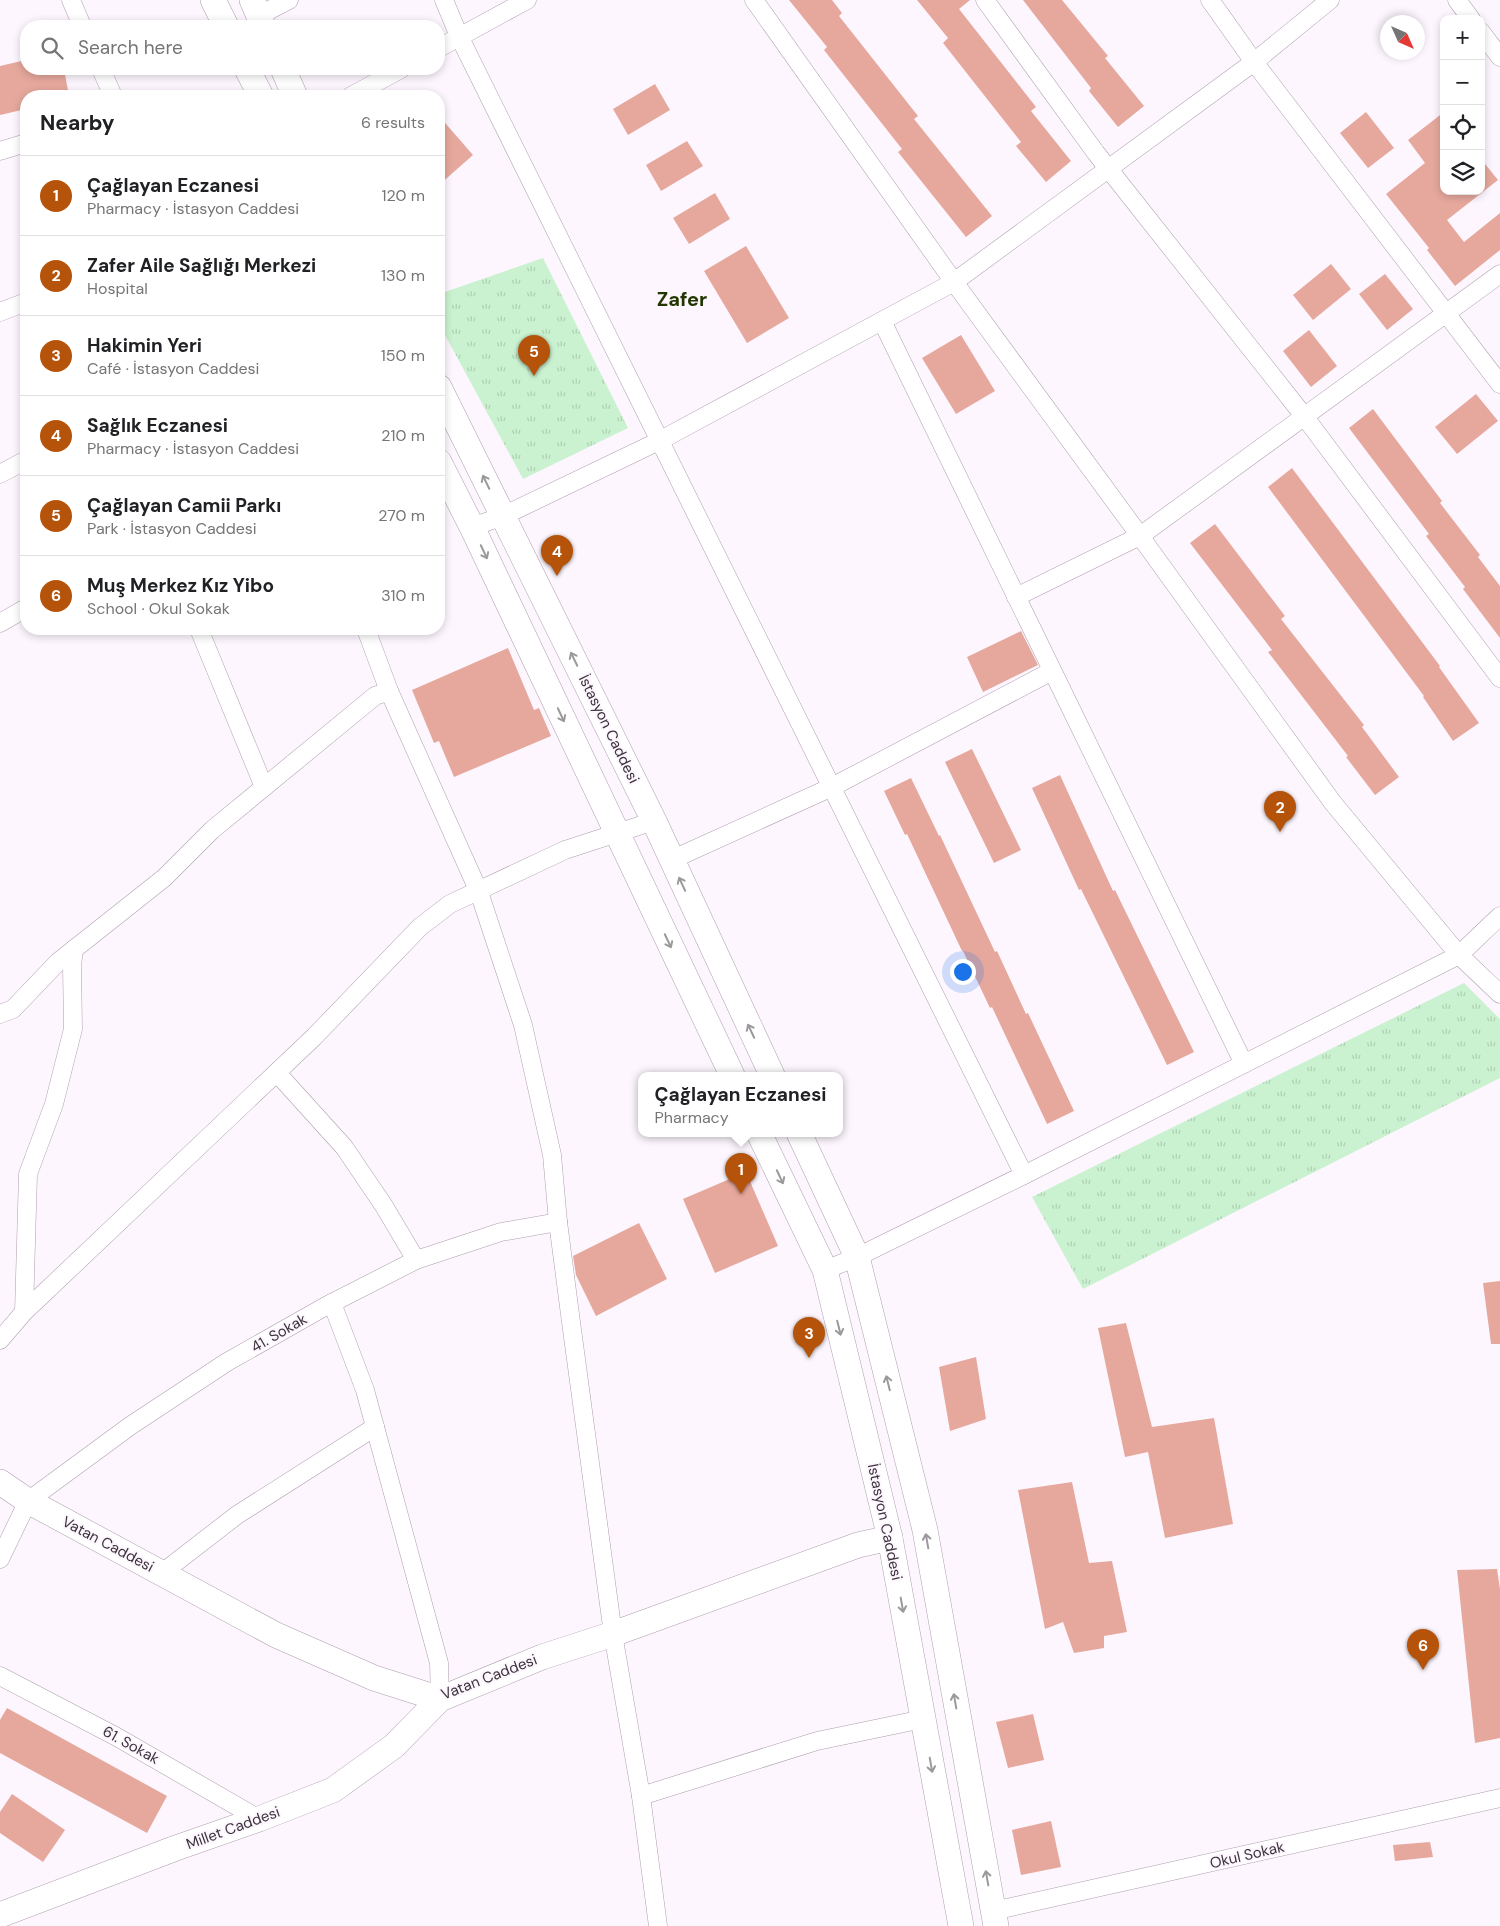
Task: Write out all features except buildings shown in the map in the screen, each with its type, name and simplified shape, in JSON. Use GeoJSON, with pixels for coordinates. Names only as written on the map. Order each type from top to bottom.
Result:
{"type":"FeatureCollection","features":[{"type":"Feature","properties":{"kind":"main road"},"geometry":{"type":"LineString","coordinates":[[213,0],[223,20]]}},
{"type":"Feature","properties":{"kind":"main road"},"geometry":{"type":"LineString","coordinates":[[251,75],[258,90]]}},
{"type":"Feature","properties":{"kind":"main road"},"geometry":{"type":"LineString","coordinates":[[286,75],[293,90]]}},
{"type":"Feature","properties":{"kind":"main road","name":"İstasyon Caddesi"},"geometry":{"type":"LineString","coordinates":[[445,399],[654,821],[771,1072]]}},
{"type":"Feature","properties":{"kind":"main road"},"geometry":{"type":"LineString","coordinates":[[445,474],[731,1072]]}},
{"type":"Feature","properties":{"kind":"main road","name":"İstasyon Caddesi"},"geometry":{"type":"LineString","coordinates":[[762,1137],[825,1270],[890,1538],[961,1926]]}},
{"type":"Feature","properties":{"kind":"main road"},"geometry":{"type":"LineString","coordinates":[[801,1137],[857,1257],[925,1530],[994,1918]]}},
{"type":"Feature","properties":{"kind":"main road","name":"Vatan Caddesi"},"geometry":{"type":"LineString","coordinates":[[0,1482],[28,1501],[276,1634],[374,1678],[440,1699],[542,1657],[613,1634],[858,1545],[890,1538]]}},
{"type":"Feature","properties":{"kind":"main road","name":"Millet Caddesi"},"geometry":{"type":"LineString","coordinates":[[0,1915],[332,1790],[394,1746],[440,1699]]}},
{"type":"Feature","properties":{"kind":"street"},"geometry":{"type":"LineString","coordinates":[[71,0],[79,20]]}},
{"type":"Feature","properties":{"kind":"street"},"geometry":{"type":"LineString","coordinates":[[258,14],[289,0]]}},
{"type":"Feature","properties":{"kind":"street"},"geometry":{"type":"LineString","coordinates":[[444,0],[459,36],[1024,1175]]}},
{"type":"Feature","properties":{"kind":"street"},"geometry":{"type":"LineString","coordinates":[[445,44],[527,0]]}},
{"type":"Feature","properties":{"kind":"street"},"geometry":{"type":"LineString","coordinates":[[754,0],[954,282],[1333,803],[1459,955],[1500,994]]}},
{"type":"Feature","properties":{"kind":"street"},"geometry":{"type":"LineString","coordinates":[[985,0],[1109,168],[1304,416],[1500,678]]}},
{"type":"Feature","properties":{"kind":"street"},"geometry":{"type":"LineString","coordinates":[[1210,0],[1254,62],[1500,384]]}},
{"type":"Feature","properties":{"kind":"street"},"geometry":{"type":"LineString","coordinates":[[472,527],[503,516],[660,441],[954,282],[1254,62],[1330,0]]}},
{"type":"Feature","properties":{"kind":"street"},"geometry":{"type":"LineString","coordinates":[[1457,0],[1468,15]]}},
{"type":"Feature","properties":{"kind":"street"},"geometry":{"type":"LineString","coordinates":[[1485,37],[1500,57]]}},
{"type":"Feature","properties":{"kind":"street"},"geometry":{"type":"LineString","coordinates":[[104,75],[110,90]]}},
{"type":"Feature","properties":{"kind":"street"},"geometry":{"type":"LineString","coordinates":[[362,90],[389,75]]}},
{"type":"Feature","properties":{"kind":"street"},"geometry":{"type":"LineString","coordinates":[[0,151],[20,145]]}},
{"type":"Feature","properties":{"kind":"street"},"geometry":{"type":"LineString","coordinates":[[1016,597],[1140,536],[1500,274]]}},
{"type":"Feature","properties":{"kind":"street"},"geometry":{"type":"LineString","coordinates":[[0,312],[20,304]]}},
{"type":"Feature","properties":{"kind":"street"},"geometry":{"type":"LineString","coordinates":[[882,321],[1244,1064]]}},
{"type":"Feature","properties":{"kind":"street"},"geometry":{"type":"LineString","coordinates":[[0,474],[20,463]]}},
{"type":"Feature","properties":{"kind":"street"},"geometry":{"type":"LineString","coordinates":[[0,623],[20,611]]}},
{"type":"Feature","properties":{"kind":"street"},"geometry":{"type":"LineString","coordinates":[[201,635],[264,787]]}},
{"type":"Feature","properties":{"kind":"street"},"geometry":{"type":"LineString","coordinates":[[368,635],[389,691],[479,892],[523,1025],[552,1155],[558,1222],[613,1634],[641,1796],[658,1926]]}},
{"type":"Feature","properties":{"kind":"street"},"geometry":{"type":"LineString","coordinates":[[672,860],[832,787],[1052,672]]}},
{"type":"Feature","properties":{"kind":"street"},"geometry":{"type":"LineString","coordinates":[[0,1014],[13,1009],[58,962],[164,878],[212,830],[375,696],[389,691]]}},
{"type":"Feature","properties":{"kind":"street"},"geometry":{"type":"LineString","coordinates":[[0,1340],[24,1312],[314,1037],[420,927],[450,904],[565,850],[654,821]]}},
{"type":"Feature","properties":{"kind":"street"},"geometry":{"type":"LineString","coordinates":[[825,1270],[857,1257],[1024,1175],[1459,955],[1500,916]]}},
{"type":"Feature","properties":{"kind":"street"},"geometry":{"type":"LineString","coordinates":[[24,1312],[28,1174],[54,1104],[74,1029],[72,966],[74,949]]}},
{"type":"Feature","properties":{"kind":"street"},"geometry":{"type":"LineString","coordinates":[[277,1073],[344,1147],[384,1206],[416,1260]]}},
{"type":"Feature","properties":{"kind":"street","name":"41. Sokak"},"geometry":{"type":"LineString","coordinates":[[28,1501],[130,1426],[219,1368],[332,1303],[416,1260],[501,1232],[558,1222]]}},
{"type":"Feature","properties":{"kind":"street"},"geometry":{"type":"LineString","coordinates":[[332,1303],[365,1390],[439,1662],[440,1699]]}},
{"type":"Feature","properties":{"kind":"street"},"geometry":{"type":"LineString","coordinates":[[162,1573],[237,1515],[375,1427]]}},
{"type":"Feature","properties":{"kind":"street"},"geometry":{"type":"LineString","coordinates":[[0,1559],[28,1501]]}},
{"type":"Feature","properties":{"kind":"street","name":"61. Sokak"},"geometry":{"type":"LineString","coordinates":[[0,1676],[117,1737],[259,1819]]}},
{"type":"Feature","properties":{"kind":"street"},"geometry":{"type":"LineString","coordinates":[[641,1796],[817,1741],[923,1719]]}},
{"type":"Feature","properties":{"kind":"street","name":"Okul Sokak"},"geometry":{"type":"LineString","coordinates":[[994,1918],[1500,1798]]}},
{"type":"Feature","properties":{"kind":"green space"},"geometry":{"type":"Polygon","coordinates":[[[543,258],[628,428],[523,479],[445,335],[445,292],[543,258]]]}},
{"type":"Feature","properties":{"kind":"green space"},"geometry":{"type":"Polygon","coordinates":[[[1464,983],[1500,1019],[1500,1078],[1083,1289],[1032,1197],[1464,983]]]}},
{"type":"Feature","properties":{"kind":"place","name":"Çağlayan Camii Parkı"},"geometry":{"type":"Point","coordinates":[534,376]}},
{"type":"Feature","properties":{"kind":"place","name":"Sağlık Eczanesi"},"geometry":{"type":"Point","coordinates":[557,576]}},
{"type":"Feature","properties":{"kind":"place","name":"Zafer Aile Sağlığı Merkezi"},"geometry":{"type":"Point","coordinates":[1280,832]}},
{"type":"Feature","properties":{"kind":"place","name":"Çağlayan Eczanesi"},"geometry":{"type":"Point","coordinates":[741,1194]}},
{"type":"Feature","properties":{"kind":"place","name":"Hakimin Yeri"},"geometry":{"type":"Point","coordinates":[809,1358]}},
{"type":"Feature","properties":{"kind":"place","name":"Muş Merkez Kız Yibo"},"geometry":{"type":"Point","coordinates":[1423,1670]}},
{"type":"Feature","properties":{"kind":"district","name":"Zafer"},"geometry":{"type":"Point","coordinates":[682,299]}}]}
